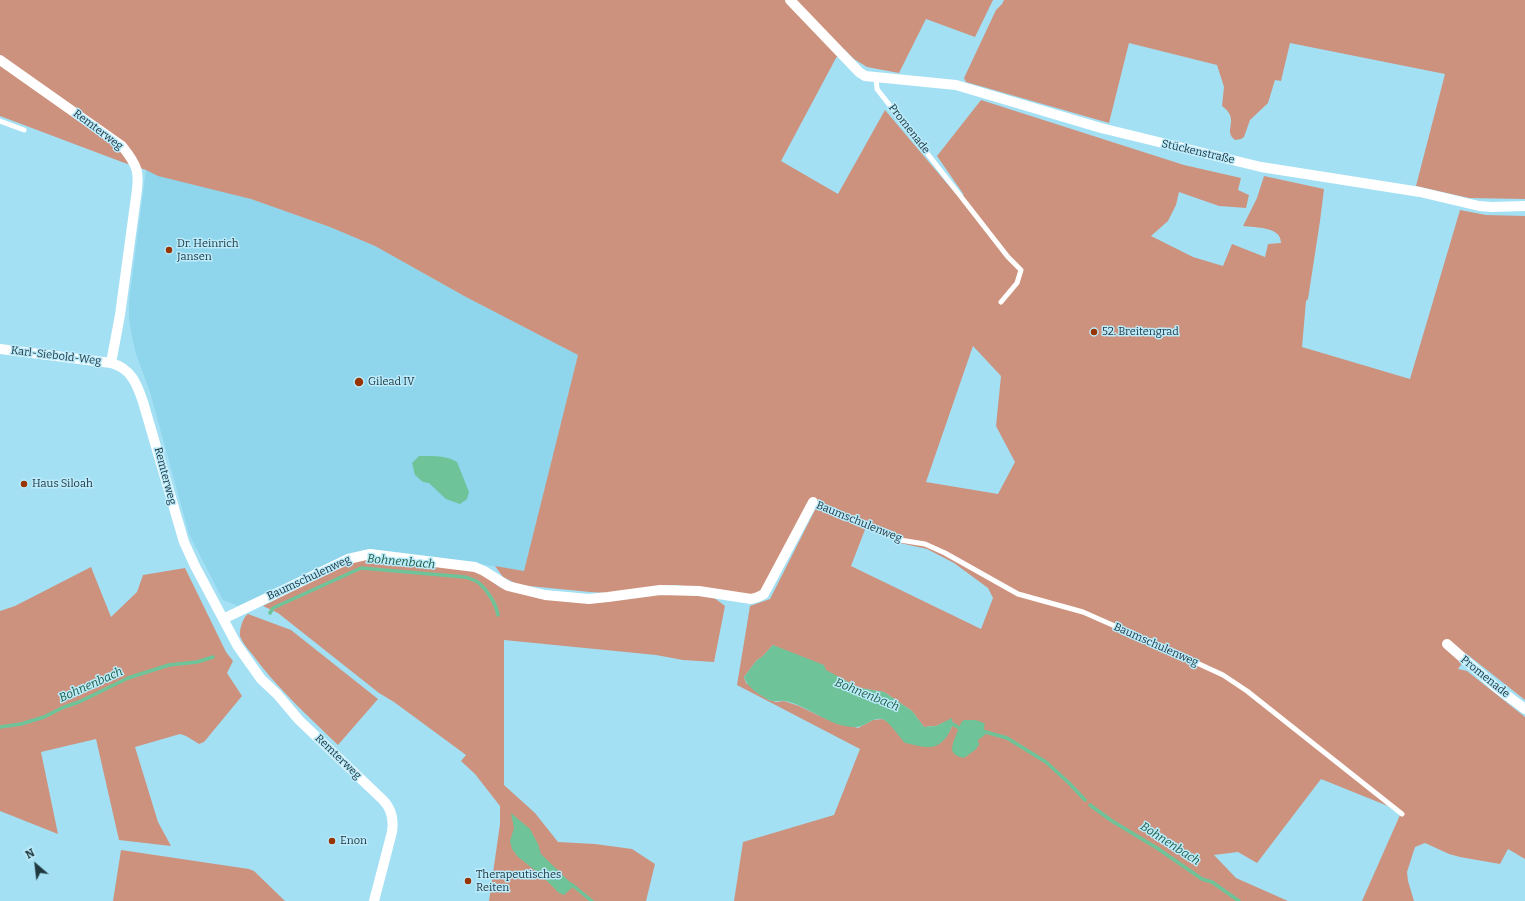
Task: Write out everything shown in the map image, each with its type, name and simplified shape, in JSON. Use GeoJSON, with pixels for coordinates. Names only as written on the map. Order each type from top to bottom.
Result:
{"type":"FeatureCollection","features":[{"type":"Feature","properties":{"kind":"street"},"geometry":{"type":"LineString","coordinates":[[790,0],[859,72],[865,76],[876,78]]}},
{"type":"Feature","properties":{"kind":"street","name":"Remterweg"},"geometry":{"type":"LineString","coordinates":[[0,60],[122,146],[132,158],[137,168],[139,179],[120,315],[111,364],[119,365],[128,371],[138,388],[152,430],[179,528],[190,555],[242,654],[261,679],[277,694],[299,720],[388,807],[393,817],[393,827],[374,901]]}},
{"type":"Feature","properties":{"kind":"street","name":"Stückenstraße"},"geometry":{"type":"LineString","coordinates":[[876,78],[956,85],[1101,128],[1261,167],[1420,192],[1479,206],[1525,206]]}},
{"type":"Feature","properties":{"kind":"street","name":"Karl-Siebold-Weg"},"geometry":{"type":"LineString","coordinates":[[0,349],[111,364]]}},
{"type":"Feature","properties":{"kind":"street","name":"Baumschulenweg"},"geometry":{"type":"LineString","coordinates":[[223,619],[348,559],[370,554],[475,567],[508,586],[546,595],[589,598],[668,590],[699,591],[751,599],[758,598],[764,594],[813,502]]}},
{"type":"Feature","properties":{"kind":"street","name":"Promenade"},"geometry":{"type":"LineString","coordinates":[[1447,644],[1497,688],[1525,709]]}},
{"type":"Feature","properties":{"kind":"lane","name":"Promenade"},"geometry":{"type":"LineString","coordinates":[[876,78],[877,89],[1008,257],[1021,270],[1017,283],[1000,302]]}},
{"type":"Feature","properties":{"kind":"lane"},"geometry":{"type":"LineString","coordinates":[[0,121],[24,130]]}},
{"type":"Feature","properties":{"kind":"lane","name":"Baumschulenweg"},"geometry":{"type":"LineString","coordinates":[[813,502],[900,540],[926,544],[1018,594],[1083,612],[1223,675],[1247,691],[1402,814]]}},
{"type":"Feature","properties":{"kind":"shaded area"},"geometry":{"type":"Polygon","coordinates":[[[0,0],[993,0],[975,37],[926,19],[899,73],[867,67],[854,59],[844,49],[836,58],[781,161],[838,194],[885,110],[955,193],[964,195],[937,156],[981,100],[1184,165],[1241,178],[1238,190],[1249,195],[1246,208],[1219,206],[1179,192],[1176,205],[1168,221],[1151,236],[1193,257],[1223,266],[1232,244],[1265,257],[1268,244],[1281,243],[1280,237],[1277,233],[1267,229],[1243,226],[1257,198],[1264,176],[1324,189],[1308,299],[1306,301],[1302,347],[1410,379],[1460,210],[1486,215],[1525,216],[1525,700],[1468,655],[1458,669],[1467,671],[1525,717],[1525,859],[1508,849],[1500,864],[1449,854],[1425,843],[1415,847],[1407,872],[1414,901],[1362,901],[1400,815],[1388,806],[1321,779],[1257,863],[1238,852],[1214,855],[1236,878],[1288,901],[734,901],[743,842],[834,815],[860,749],[737,685],[750,606],[770,599],[817,506],[809,503],[762,591],[750,596],[675,585],[607,593],[519,585],[503,577],[495,566],[524,571],[578,355],[466,297],[375,246],[330,227],[251,199],[158,176],[146,170],[0,116],[0,0]],[[973,346],[926,482],[998,494],[1015,462],[996,426],[1001,376],[973,346]],[[866,527],[851,566],[981,629],[993,598],[988,588],[954,563],[927,549],[900,543],[866,527]],[[773,645],[762,657],[757,660],[744,677],[746,683],[769,700],[776,702],[784,701],[799,706],[824,718],[858,728],[873,720],[882,719],[939,744],[947,736],[951,729],[952,719],[936,726],[924,727],[912,711],[884,692],[860,688],[773,645]]]}},
{"type":"Feature","properties":{"kind":"shaded area"},"geometry":{"type":"Polygon","coordinates":[[[1004,0],[1525,0],[1525,199],[1469,198],[1416,186],[1445,74],[1290,43],[1281,81],[1275,80],[1268,103],[1250,120],[1244,137],[1235,140],[1231,136],[1230,132],[1230,116],[1222,106],[1224,87],[1217,65],[1129,43],[1109,123],[966,82],[964,78],[996,10],[1004,0]]]}},
{"type":"Feature","properties":{"kind":"shaded area","name":"Gilead IV"},"geometry":{"type":"Polygon","coordinates":[[[146,170],[251,199],[330,227],[375,246],[466,297],[578,355],[524,571],[467,562],[348,556],[238,606],[223,600],[189,534],[150,392],[136,354],[132,337],[129,319],[129,301],[146,170]]]}},
{"type":"Feature","properties":{"kind":"shaded area"},"geometry":{"type":"Polygon","coordinates":[[[371,558],[465,567],[483,575],[501,588],[547,599],[660,593],[713,597],[725,606],[714,662],[683,660],[656,655],[504,640],[504,785],[535,813],[558,842],[595,844],[632,849],[655,864],[646,901],[489,901],[500,824],[500,806],[475,774],[461,761],[466,755],[394,702],[379,693],[278,613],[263,606],[351,562],[371,558]]]}},
{"type":"Feature","properties":{"kind":"shaded area"},"geometry":{"type":"Polygon","coordinates":[[[91,567],[111,617],[137,592],[143,575],[185,568],[226,652],[233,661],[227,673],[242,696],[204,742],[199,744],[180,734],[135,747],[158,822],[171,846],[119,840],[96,739],[41,752],[58,834],[0,811],[0,611],[15,606],[91,567]]]}},
{"type":"Feature","properties":{"kind":"shaded area"},"geometry":{"type":"Polygon","coordinates":[[[248,614],[291,630],[378,699],[338,745],[282,690],[244,643],[240,636],[240,630],[243,621],[248,614]]]}},
{"type":"Feature","properties":{"kind":"shaded area"},"geometry":{"type":"Polygon","coordinates":[[[121,850],[249,869],[254,871],[285,901],[113,901],[121,850]]]}},
{"type":"Feature","properties":{"kind":"water"},"geometry":{"type":"Polygon","coordinates":[[[419,456],[444,457],[457,462],[469,492],[467,499],[460,504],[446,499],[429,483],[423,482],[415,475],[412,463],[419,456]]]}},
{"type":"Feature","properties":{"kind":"water"},"geometry":{"type":"Polygon","coordinates":[[[773,645],[824,665],[826,670],[860,688],[884,692],[912,711],[924,727],[936,726],[952,718],[951,727],[947,737],[940,744],[931,747],[905,743],[891,726],[882,719],[875,719],[859,727],[847,726],[829,721],[803,707],[785,701],[769,700],[753,690],[745,681],[744,677],[757,660],[762,657],[773,645]]]}},
{"type":"Feature","properties":{"kind":"water"},"geometry":{"type":"Polygon","coordinates":[[[975,720],[985,724],[985,735],[978,740],[979,745],[975,750],[964,758],[953,752],[952,746],[962,721],[975,720]]]}},
{"type":"Feature","properties":{"kind":"water"},"geometry":{"type":"Polygon","coordinates":[[[511,813],[530,829],[538,844],[541,854],[574,886],[564,895],[559,893],[541,875],[518,857],[512,849],[510,841],[514,828],[511,813]]]}},
{"type":"Feature","properties":{"kind":"waterway","name":"Bohnenbach"},"geometry":{"type":"LineString","coordinates":[[270,613],[273,608],[361,568],[465,577],[477,582],[486,590],[494,602],[498,615]]}},
{"type":"Feature","properties":{"kind":"waterway","name":"Bohnenbach"},"geometry":{"type":"LineString","coordinates":[[0,727],[21,724],[44,717],[128,678],[169,665],[197,662],[213,657]]}},
{"type":"Feature","properties":{"kind":"waterway","name":"Bohnenbach"},"geometry":{"type":"LineString","coordinates":[[950,725],[953,724],[964,729]]}},
{"type":"Feature","properties":{"kind":"waterway","name":"Bohnenbach"},"geometry":{"type":"LineString","coordinates":[[982,731],[1007,738],[1046,762],[1085,800]]}},
{"type":"Feature","properties":{"kind":"waterway","name":"Bohnenbach"},"geometry":{"type":"LineString","coordinates":[[1090,805],[1112,821],[1157,848],[1202,879],[1212,882],[1239,901]]}},
{"type":"Feature","properties":{"kind":"waterway","name":"Bohnenbach"},"geometry":{"type":"LineString","coordinates":[[571,884],[592,901]]}},
{"type":"Feature","properties":{"kind":"place","name":"Dr. Heinrich Jansen"},"geometry":{"type":"Point","coordinates":[169,250]}},
{"type":"Feature","properties":{"kind":"place","name":"52. Breitengrad"},"geometry":{"type":"Point","coordinates":[1094,332]}},
{"type":"Feature","properties":{"kind":"place","name":"Gilead IV"},"geometry":{"type":"Point","coordinates":[359,382]}},
{"type":"Feature","properties":{"kind":"place","name":"Haus Siloah"},"geometry":{"type":"Point","coordinates":[24,484]}},
{"type":"Feature","properties":{"kind":"place","name":"Enon"},"geometry":{"type":"Point","coordinates":[332,841]}},
{"type":"Feature","properties":{"kind":"place","name":"Therapeutisches Reiten"},"geometry":{"type":"Point","coordinates":[468,881]}}]}
